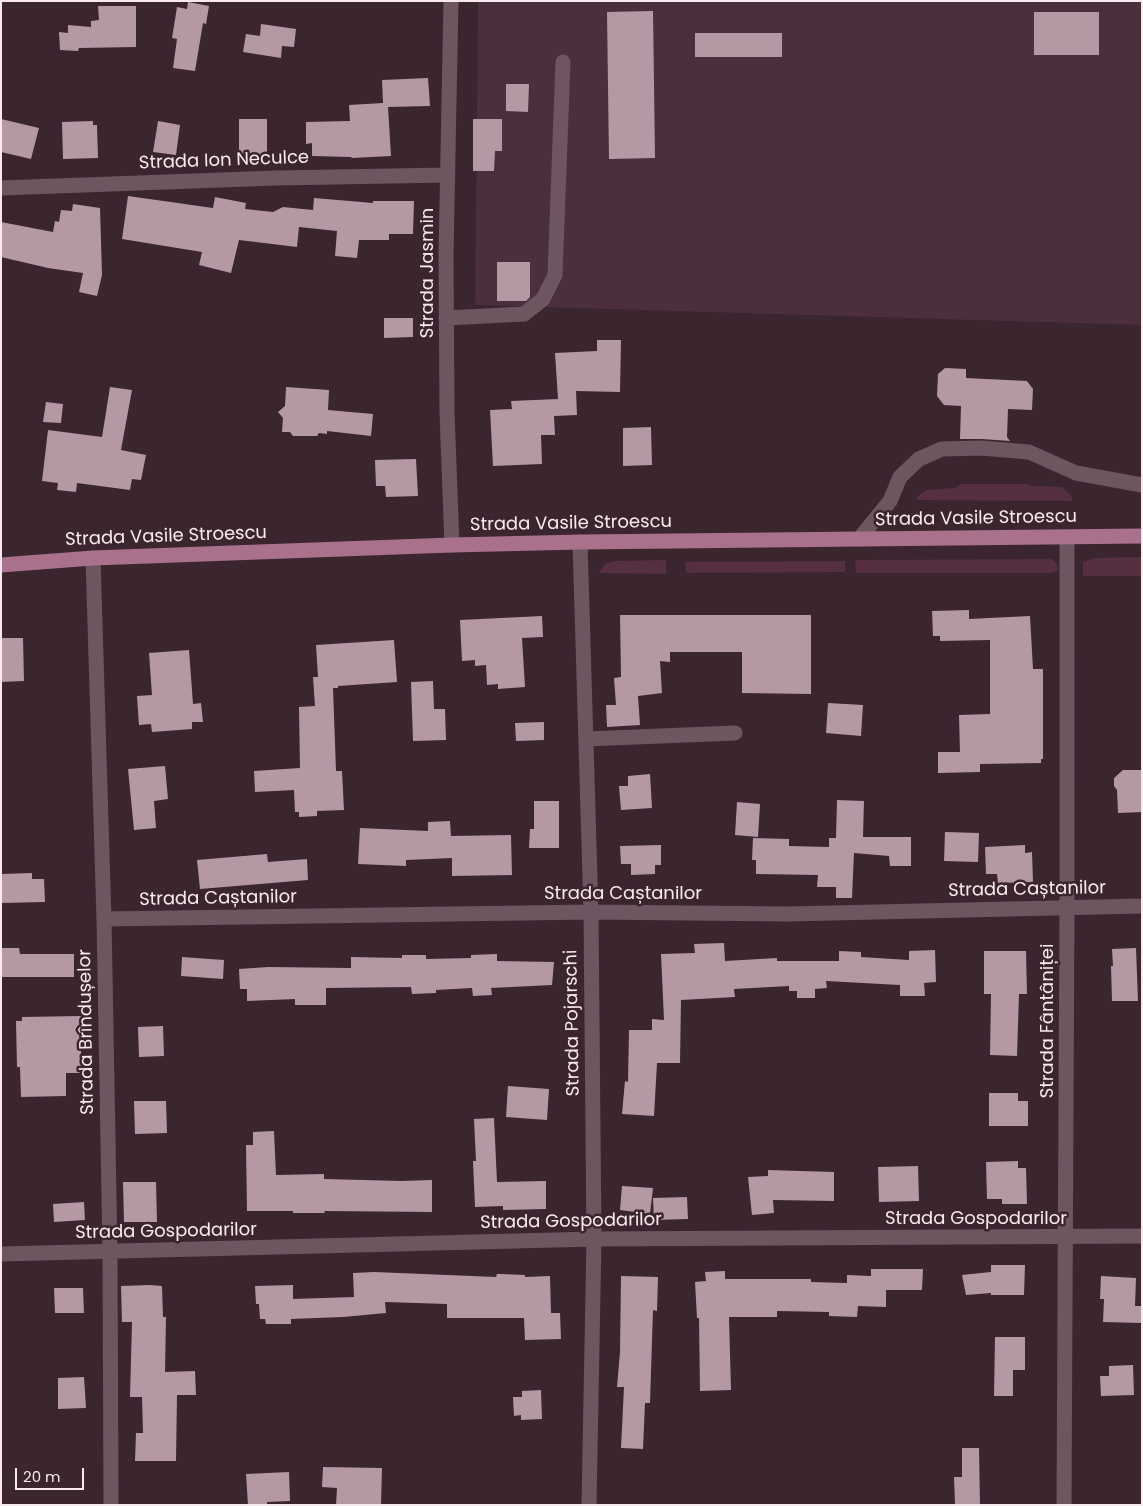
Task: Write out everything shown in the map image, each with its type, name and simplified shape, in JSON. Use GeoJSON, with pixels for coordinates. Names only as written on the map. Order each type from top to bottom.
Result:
{"type":"FeatureCollection","features":[{"type":"Feature","properties":{"kind":"main road","name":"Strada Vasile Stroescu"},"geometry":{"type":"LineString","coordinates":[[1,565],[93,558],[452,545],[1142,536]]}},
{"type":"Feature","properties":{"kind":"street","name":"Strada Jasmin"},"geometry":{"type":"LineString","coordinates":[[451,1],[446,318],[447,413],[452,545]]}},
{"type":"Feature","properties":{"kind":"street"},"geometry":{"type":"LineString","coordinates":[[446,318],[524,314],[543,299],[555,275],[563,62]]}},
{"type":"Feature","properties":{"kind":"street","name":"Strada Ion Neculce"},"geometry":{"type":"LineString","coordinates":[[1,188],[267,178],[448,175]]}},
{"type":"Feature","properties":{"kind":"street"},"geometry":{"type":"LineString","coordinates":[[859,539],[890,501],[900,477],[919,459],[942,449],[981,448],[1029,452],[1076,473],[1142,485]]}},
{"type":"Feature","properties":{"kind":"street","name":"Strada Fântâniței"},"geometry":{"type":"LineString","coordinates":[[1064,1505],[1067,537]]}},
{"type":"Feature","properties":{"kind":"street","name":"Strada Pojarschi"},"geometry":{"type":"LineString","coordinates":[[580,542],[591,912],[594,1239],[589,1505]]}},
{"type":"Feature","properties":{"kind":"street","name":"Strada Brîndușelor"},"geometry":{"type":"LineString","coordinates":[[93,558],[104,919],[110,1252],[111,1505]]}},
{"type":"Feature","properties":{"kind":"street"},"geometry":{"type":"LineString","coordinates":[[586,738],[735,733]]}},
{"type":"Feature","properties":{"kind":"street","name":"Strada Caștanilor"},"geometry":{"type":"LineString","coordinates":[[104,919],[591,912],[788,914],[1142,906]]}},
{"type":"Feature","properties":{"kind":"street","name":"Strada Gospodarilor"},"geometry":{"type":"LineString","coordinates":[[1,1254],[594,1239],[1142,1236]]}},
{"type":"Feature","properties":{"kind":"shaded area"},"geometry":{"type":"Polygon","coordinates":[[[478,1],[1142,1],[1142,325],[475,305],[478,1]]]}},
{"type":"Feature","properties":{"kind":"shaded area"},"geometry":{"type":"Polygon","coordinates":[[[961,484],[1027,484],[1031,486],[1062,487],[1072,497],[1072,501],[916,500],[926,490],[955,488],[961,484]]]}},
{"type":"Feature","properties":{"kind":"shaded area"},"geometry":{"type":"Polygon","coordinates":[[[1142,557],[1142,576],[1083,576],[1083,562],[1095,558],[1142,557]]]}},
{"type":"Feature","properties":{"kind":"shaded area"},"geometry":{"type":"Polygon","coordinates":[[[1052,559],[1057,564],[1058,570],[1052,573],[856,573],[855,560],[1052,559]]]}},
{"type":"Feature","properties":{"kind":"shaded area"},"geometry":{"type":"Polygon","coordinates":[[[666,560],[666,574],[599,573],[605,564],[616,561],[666,560]]]}},
{"type":"Feature","properties":{"kind":"shaded area"},"geometry":{"type":"Polygon","coordinates":[[[845,561],[845,572],[686,573],[685,562],[845,561]]]}},
{"type":"Feature","properties":{"kind":"building"},"geometry":{"type":"Polygon","coordinates":[[[188,2],[209,6],[206,24],[203,23],[195,71],[173,68],[177,39],[172,38],[177,7],[187,9],[188,2]]]}},
{"type":"Feature","properties":{"kind":"building"},"geometry":{"type":"Polygon","coordinates":[[[98,6],[136,6],[136,47],[79,48],[78,51],[60,50],[59,32],[68,33],[68,25],[91,27],[91,21],[99,20],[98,6]]]}},
{"type":"Feature","properties":{"kind":"building"},"geometry":{"type":"Polygon","coordinates":[[[653,11],[655,158],[609,159],[607,12],[653,11]]]}},
{"type":"Feature","properties":{"kind":"building"},"geometry":{"type":"Polygon","coordinates":[[[1034,12],[1099,12],[1099,55],[1034,55],[1034,12]]]}},
{"type":"Feature","properties":{"kind":"building"},"geometry":{"type":"Polygon","coordinates":[[[261,24],[296,29],[294,47],[282,46],[281,58],[243,52],[246,34],[260,36],[261,24]]]}},
{"type":"Feature","properties":{"kind":"building"},"geometry":{"type":"Polygon","coordinates":[[[695,33],[782,33],[782,57],[695,57],[695,33]]]}},
{"type":"Feature","properties":{"kind":"building"},"geometry":{"type":"Polygon","coordinates":[[[428,78],[430,106],[388,107],[391,156],[352,158],[312,156],[312,143],[306,144],[306,122],[350,121],[349,105],[383,103],[382,80],[428,78]]]}},
{"type":"Feature","properties":{"kind":"building"},"geometry":{"type":"Polygon","coordinates":[[[506,84],[529,84],[528,112],[506,111],[506,84]]]}},
{"type":"Feature","properties":{"kind":"building"},"geometry":{"type":"Polygon","coordinates":[[[1,119],[39,128],[31,159],[1,152],[1,119]]]}},
{"type":"Feature","properties":{"kind":"building"},"geometry":{"type":"Polygon","coordinates":[[[239,119],[267,119],[267,156],[239,156],[239,119]]]}},
{"type":"Feature","properties":{"kind":"building"},"geometry":{"type":"Polygon","coordinates":[[[473,119],[502,119],[502,151],[495,151],[494,171],[473,171],[473,119]]]}},
{"type":"Feature","properties":{"kind":"building"},"geometry":{"type":"Polygon","coordinates":[[[93,121],[93,125],[97,125],[98,158],[63,159],[62,122],[93,121]]]}},
{"type":"Feature","properties":{"kind":"building"},"geometry":{"type":"Polygon","coordinates":[[[158,121],[180,125],[176,155],[153,152],[158,121]]]}},
{"type":"Feature","properties":{"kind":"building"},"geometry":{"type":"Polygon","coordinates":[[[128,196],[213,208],[215,197],[246,203],[245,209],[273,212],[283,207],[313,210],[314,198],[373,203],[373,201],[414,201],[413,234],[389,234],[389,240],[359,240],[357,258],[335,256],[337,231],[299,227],[297,247],[239,240],[231,273],[199,265],[202,252],[122,239],[128,196]]]}},
{"type":"Feature","properties":{"kind":"building"},"geometry":{"type":"Polygon","coordinates":[[[73,204],[100,208],[102,275],[97,296],[79,292],[83,273],[48,268],[1,257],[1,222],[53,232],[55,221],[59,222],[61,210],[72,211],[73,204]]]}},
{"type":"Feature","properties":{"kind":"building"},"geometry":{"type":"Polygon","coordinates":[[[497,262],[530,262],[530,297],[526,301],[497,301],[497,262]]]}},
{"type":"Feature","properties":{"kind":"building"},"geometry":{"type":"Polygon","coordinates":[[[384,318],[413,318],[413,337],[384,338],[384,318]]]}},
{"type":"Feature","properties":{"kind":"building"},"geometry":{"type":"Polygon","coordinates":[[[597,340],[621,340],[620,392],[576,391],[577,415],[554,416],[555,435],[541,435],[542,464],[493,466],[490,410],[512,409],[511,401],[558,399],[555,353],[597,351],[597,340]]]}},
{"type":"Feature","properties":{"kind":"building"},"geometry":{"type":"Polygon","coordinates":[[[945,368],[966,369],[966,378],[1027,381],[1033,389],[1032,410],[1008,409],[1007,437],[1010,441],[960,439],[961,406],[944,405],[937,396],[938,374],[945,368]]]}},
{"type":"Feature","properties":{"kind":"building"},"geometry":{"type":"Polygon","coordinates":[[[110,387],[132,390],[121,450],[146,455],[141,480],[132,479],[130,490],[77,483],[76,492],[57,490],[58,483],[42,481],[48,430],[102,437],[110,387]]]}},
{"type":"Feature","properties":{"kind":"building"},"geometry":{"type":"Polygon","coordinates":[[[286,387],[329,390],[328,410],[373,414],[371,436],[327,431],[327,434],[319,433],[317,436],[293,436],[290,432],[282,432],[283,418],[278,412],[285,406],[286,387]]]}},
{"type":"Feature","properties":{"kind":"building"},"geometry":{"type":"Polygon","coordinates":[[[46,402],[63,404],[61,423],[43,422],[46,402]]]}},
{"type":"Feature","properties":{"kind":"building"},"geometry":{"type":"Polygon","coordinates":[[[651,427],[652,465],[623,466],[623,428],[651,427]]]}},
{"type":"Feature","properties":{"kind":"building"},"geometry":{"type":"Polygon","coordinates":[[[416,459],[418,496],[386,497],[385,486],[376,486],[375,460],[416,459]]]}},
{"type":"Feature","properties":{"kind":"building"},"geometry":{"type":"Polygon","coordinates":[[[969,610],[969,619],[1030,616],[1033,669],[1043,669],[1043,759],[1041,759],[1041,763],[980,764],[980,772],[938,773],[938,752],[960,752],[959,715],[990,714],[990,640],[940,641],[940,636],[933,636],[932,611],[969,610]]]}},
{"type":"Feature","properties":{"kind":"building"},"geometry":{"type":"Polygon","coordinates":[[[620,615],[811,615],[811,694],[742,693],[742,652],[670,652],[670,662],[660,661],[662,693],[638,696],[640,725],[607,727],[606,705],[616,705],[614,678],[621,677],[620,615]]]}},
{"type":"Feature","properties":{"kind":"building"},"geometry":{"type":"Polygon","coordinates":[[[542,616],[543,637],[522,638],[525,687],[498,689],[498,684],[487,685],[486,665],[475,666],[475,660],[462,661],[460,620],[542,616]]]}},
{"type":"Feature","properties":{"kind":"building"},"geometry":{"type":"Polygon","coordinates":[[[1,638],[23,638],[24,681],[1,682],[1,638]]]}},
{"type":"Feature","properties":{"kind":"building"},"geometry":{"type":"Polygon","coordinates":[[[394,640],[397,682],[338,686],[338,688],[333,688],[336,771],[342,771],[344,810],[317,811],[317,816],[299,817],[299,812],[295,812],[294,790],[255,792],[254,771],[300,768],[299,707],[315,706],[313,677],[318,677],[316,645],[394,640]]]}},
{"type":"Feature","properties":{"kind":"building"},"geometry":{"type":"Polygon","coordinates":[[[189,650],[193,704],[201,703],[203,722],[192,722],[192,729],[152,732],[151,724],[139,725],[137,696],[152,695],[149,653],[189,650]]]}},
{"type":"Feature","properties":{"kind":"building"},"geometry":{"type":"Polygon","coordinates":[[[433,681],[434,709],[445,709],[446,740],[413,741],[411,682],[433,681]]]}},
{"type":"Feature","properties":{"kind":"building"},"geometry":{"type":"Polygon","coordinates":[[[828,703],[863,705],[861,736],[826,733],[828,703]]]}},
{"type":"Feature","properties":{"kind":"building"},"geometry":{"type":"Polygon","coordinates":[[[544,722],[544,740],[516,741],[515,723],[544,722]]]}},
{"type":"Feature","properties":{"kind":"building"},"geometry":{"type":"Polygon","coordinates":[[[165,766],[168,799],[154,801],[156,828],[134,830],[128,769],[165,766]]]}},
{"type":"Feature","properties":{"kind":"building"},"geometry":{"type":"Polygon","coordinates":[[[1123,770],[1142,770],[1142,812],[1118,813],[1117,790],[1114,786],[1114,778],[1123,770]]]}},
{"type":"Feature","properties":{"kind":"building"},"geometry":{"type":"Polygon","coordinates":[[[650,774],[652,808],[621,810],[619,786],[628,786],[628,776],[650,774]]]}},
{"type":"Feature","properties":{"kind":"building"},"geometry":{"type":"Polygon","coordinates":[[[837,800],[864,801],[863,837],[911,837],[911,866],[890,866],[889,856],[854,853],[852,898],[836,898],[836,887],[817,887],[818,875],[756,874],[756,860],[752,860],[753,838],[789,839],[789,846],[829,847],[829,838],[836,838],[837,800]]]}},
{"type":"Feature","properties":{"kind":"building"},"geometry":{"type":"Polygon","coordinates":[[[534,801],[559,801],[559,848],[529,848],[530,829],[534,829],[534,801]]]}},
{"type":"Feature","properties":{"kind":"building"},"geometry":{"type":"Polygon","coordinates":[[[737,802],[760,804],[758,837],[735,835],[737,802]]]}},
{"type":"Feature","properties":{"kind":"building"},"geometry":{"type":"Polygon","coordinates":[[[450,821],[451,836],[511,835],[512,875],[452,876],[452,858],[406,860],[406,866],[358,864],[360,828],[428,831],[428,822],[450,821]]]}},
{"type":"Feature","properties":{"kind":"building"},"geometry":{"type":"Polygon","coordinates":[[[945,832],[979,833],[978,862],[944,861],[945,832]]]}},
{"type":"Feature","properties":{"kind":"building"},"geometry":{"type":"Polygon","coordinates":[[[661,845],[661,865],[655,865],[655,874],[631,875],[631,864],[621,864],[620,846],[661,845]]]}},
{"type":"Feature","properties":{"kind":"building"},"geometry":{"type":"Polygon","coordinates":[[[1025,845],[1025,853],[1032,852],[1033,882],[998,883],[997,874],[986,874],[985,847],[1025,845]]]}},
{"type":"Feature","properties":{"kind":"building"},"geometry":{"type":"Polygon","coordinates":[[[267,854],[268,862],[307,859],[308,880],[200,889],[197,860],[267,854]]]}},
{"type":"Feature","properties":{"kind":"building"},"geometry":{"type":"Polygon","coordinates":[[[32,873],[32,879],[44,879],[45,902],[1,903],[1,874],[32,873]]]}},
{"type":"Feature","properties":{"kind":"building"},"geometry":{"type":"Polygon","coordinates":[[[724,943],[725,961],[777,958],[777,961],[839,961],[839,951],[861,952],[861,957],[909,960],[909,951],[935,950],[936,982],[924,983],[925,996],[900,996],[900,985],[826,981],[827,988],[815,989],[815,998],[797,998],[797,991],[789,991],[789,986],[734,989],[735,997],[681,1000],[680,1063],[657,1063],[654,1116],[622,1114],[625,1081],[628,1082],[629,1030],[652,1030],[652,1019],[664,1020],[661,954],[695,953],[694,944],[724,943]]]}},
{"type":"Feature","properties":{"kind":"building"},"geometry":{"type":"Polygon","coordinates":[[[1,948],[19,948],[20,954],[74,954],[74,977],[1,977],[1,948]]]}},
{"type":"Feature","properties":{"kind":"building"},"geometry":{"type":"Polygon","coordinates":[[[1136,948],[1138,1001],[1112,1001],[1112,949],[1136,948]]]}},
{"type":"Feature","properties":{"kind":"building"},"geometry":{"type":"Polygon","coordinates":[[[984,951],[1026,951],[1027,994],[1019,994],[1017,1056],[990,1055],[991,994],[984,994],[984,951]]]}},
{"type":"Feature","properties":{"kind":"building"},"geometry":{"type":"Polygon","coordinates":[[[497,954],[497,961],[554,962],[552,985],[491,988],[492,995],[473,996],[472,988],[436,990],[436,993],[412,994],[411,987],[326,988],[326,1005],[295,1005],[295,999],[247,1001],[247,989],[240,989],[239,969],[268,967],[351,968],[351,957],[402,958],[402,955],[426,955],[426,959],[471,958],[471,955],[497,954]]]}},
{"type":"Feature","properties":{"kind":"building"},"geometry":{"type":"Polygon","coordinates":[[[182,957],[224,960],[223,979],[181,976],[182,957]]]}},
{"type":"Feature","properties":{"kind":"building"},"geometry":{"type":"Polygon","coordinates":[[[81,1016],[81,1073],[66,1073],[66,1096],[21,1097],[20,1067],[17,1067],[16,1021],[22,1021],[22,1017],[81,1016]]]}},
{"type":"Feature","properties":{"kind":"building"},"geometry":{"type":"Polygon","coordinates":[[[163,1026],[164,1056],[139,1057],[138,1027],[163,1026]]]}},
{"type":"Feature","properties":{"kind":"building"},"geometry":{"type":"Polygon","coordinates":[[[508,1086],[549,1089],[547,1120],[506,1117],[508,1086]]]}},
{"type":"Feature","properties":{"kind":"building"},"geometry":{"type":"Polygon","coordinates":[[[989,1093],[1018,1093],[1018,1101],[1028,1101],[1028,1126],[989,1126],[989,1093]]]}},
{"type":"Feature","properties":{"kind":"building"},"geometry":{"type":"Polygon","coordinates":[[[134,1101],[166,1101],[167,1133],[135,1134],[134,1101]]]}},
{"type":"Feature","properties":{"kind":"building"},"geometry":{"type":"Polygon","coordinates":[[[494,1118],[497,1182],[546,1181],[546,1209],[503,1210],[503,1206],[475,1207],[473,1161],[476,1161],[474,1119],[494,1118]]]}},
{"type":"Feature","properties":{"kind":"building"},"geometry":{"type":"Polygon","coordinates":[[[274,1131],[276,1175],[324,1174],[324,1179],[432,1180],[432,1212],[324,1211],[325,1213],[293,1213],[293,1211],[247,1211],[246,1145],[253,1145],[253,1132],[274,1131]]]}},
{"type":"Feature","properties":{"kind":"building"},"geometry":{"type":"Polygon","coordinates":[[[1018,1161],[1018,1168],[1026,1168],[1027,1204],[1002,1204],[1002,1199],[987,1199],[986,1162],[1018,1161]]]}},
{"type":"Feature","properties":{"kind":"building"},"geometry":{"type":"Polygon","coordinates":[[[918,1166],[919,1201],[879,1202],[878,1167],[918,1166]]]}},
{"type":"Feature","properties":{"kind":"building"},"geometry":{"type":"Polygon","coordinates":[[[768,1170],[834,1172],[834,1201],[773,1200],[774,1213],[752,1215],[748,1177],[768,1176],[768,1170]]]}},
{"type":"Feature","properties":{"kind":"building"},"geometry":{"type":"Polygon","coordinates":[[[123,1182],[156,1182],[157,1222],[124,1222],[123,1182]]]}},
{"type":"Feature","properties":{"kind":"building"},"geometry":{"type":"Polygon","coordinates":[[[622,1186],[653,1188],[650,1214],[620,1210],[622,1186]]]}},
{"type":"Feature","properties":{"kind":"building"},"geometry":{"type":"Polygon","coordinates":[[[687,1197],[688,1219],[654,1220],[653,1198],[687,1197]]]}},
{"type":"Feature","properties":{"kind":"building"},"geometry":{"type":"Polygon","coordinates":[[[84,1202],[85,1220],[54,1222],[53,1204],[84,1202]]]}},
{"type":"Feature","properties":{"kind":"building"},"geometry":{"type":"Polygon","coordinates":[[[991,1265],[1025,1265],[1024,1295],[991,1295],[991,1293],[966,1295],[962,1275],[991,1272],[991,1265]]]}},
{"type":"Feature","properties":{"kind":"building"},"geometry":{"type":"Polygon","coordinates":[[[871,1269],[923,1269],[922,1290],[886,1290],[886,1307],[858,1306],[857,1317],[829,1316],[829,1312],[777,1311],[777,1317],[729,1317],[731,1390],[700,1391],[699,1318],[697,1318],[695,1282],[706,1281],[705,1272],[725,1271],[725,1279],[811,1279],[811,1282],[847,1283],[847,1275],[871,1276],[871,1269]]]}},
{"type":"Feature","properties":{"kind":"building"},"geometry":{"type":"Polygon","coordinates":[[[374,1272],[496,1277],[497,1274],[525,1275],[525,1277],[550,1276],[551,1313],[560,1313],[561,1339],[525,1340],[524,1318],[447,1318],[447,1304],[385,1302],[386,1313],[291,1319],[291,1324],[266,1324],[265,1319],[260,1319],[259,1304],[256,1304],[255,1286],[293,1285],[293,1299],[354,1297],[353,1273],[374,1272]]]}},
{"type":"Feature","properties":{"kind":"building"},"geometry":{"type":"Polygon","coordinates":[[[621,1276],[658,1277],[657,1311],[653,1310],[650,1403],[645,1403],[643,1449],[621,1448],[624,1387],[617,1387],[620,1352],[621,1276]]]}},
{"type":"Feature","properties":{"kind":"building"},"geometry":{"type":"Polygon","coordinates":[[[1101,1276],[1136,1278],[1135,1306],[1142,1306],[1142,1323],[1103,1322],[1104,1299],[1100,1299],[1101,1276]]]}},
{"type":"Feature","properties":{"kind":"building"},"geometry":{"type":"Polygon","coordinates":[[[121,1286],[162,1286],[163,1317],[166,1317],[165,1372],[195,1371],[196,1395],[177,1395],[176,1461],[135,1461],[136,1433],[143,1433],[142,1397],[130,1397],[132,1322],[122,1322],[121,1286]]]}},
{"type":"Feature","properties":{"kind":"building"},"geometry":{"type":"Polygon","coordinates":[[[54,1288],[83,1288],[84,1313],[55,1313],[54,1288]]]}},
{"type":"Feature","properties":{"kind":"building"},"geometry":{"type":"Polygon","coordinates":[[[995,1337],[1025,1337],[1025,1370],[1013,1370],[1013,1396],[994,1396],[995,1337]]]}},
{"type":"Feature","properties":{"kind":"building"},"geometry":{"type":"Polygon","coordinates":[[[1133,1365],[1134,1395],[1101,1396],[1100,1376],[1109,1376],[1109,1366],[1133,1365]]]}},
{"type":"Feature","properties":{"kind":"building"},"geometry":{"type":"Polygon","coordinates":[[[84,1377],[86,1408],[58,1409],[58,1378],[84,1377]]]}},
{"type":"Feature","properties":{"kind":"building"},"geometry":{"type":"Polygon","coordinates":[[[541,1390],[542,1419],[521,1420],[521,1415],[514,1416],[513,1397],[522,1397],[522,1391],[541,1390]]]}},
{"type":"Feature","properties":{"kind":"building"},"geometry":{"type":"Polygon","coordinates":[[[962,1448],[979,1448],[980,1505],[955,1505],[954,1477],[962,1477],[962,1448]]]}},
{"type":"Feature","properties":{"kind":"building"},"geometry":{"type":"Polygon","coordinates":[[[323,1467],[382,1468],[381,1505],[336,1505],[337,1488],[322,1487],[323,1467]]]}},
{"type":"Feature","properties":{"kind":"building"},"geometry":{"type":"Polygon","coordinates":[[[289,1472],[290,1501],[267,1502],[267,1505],[248,1505],[246,1474],[289,1472]]]}}]}
